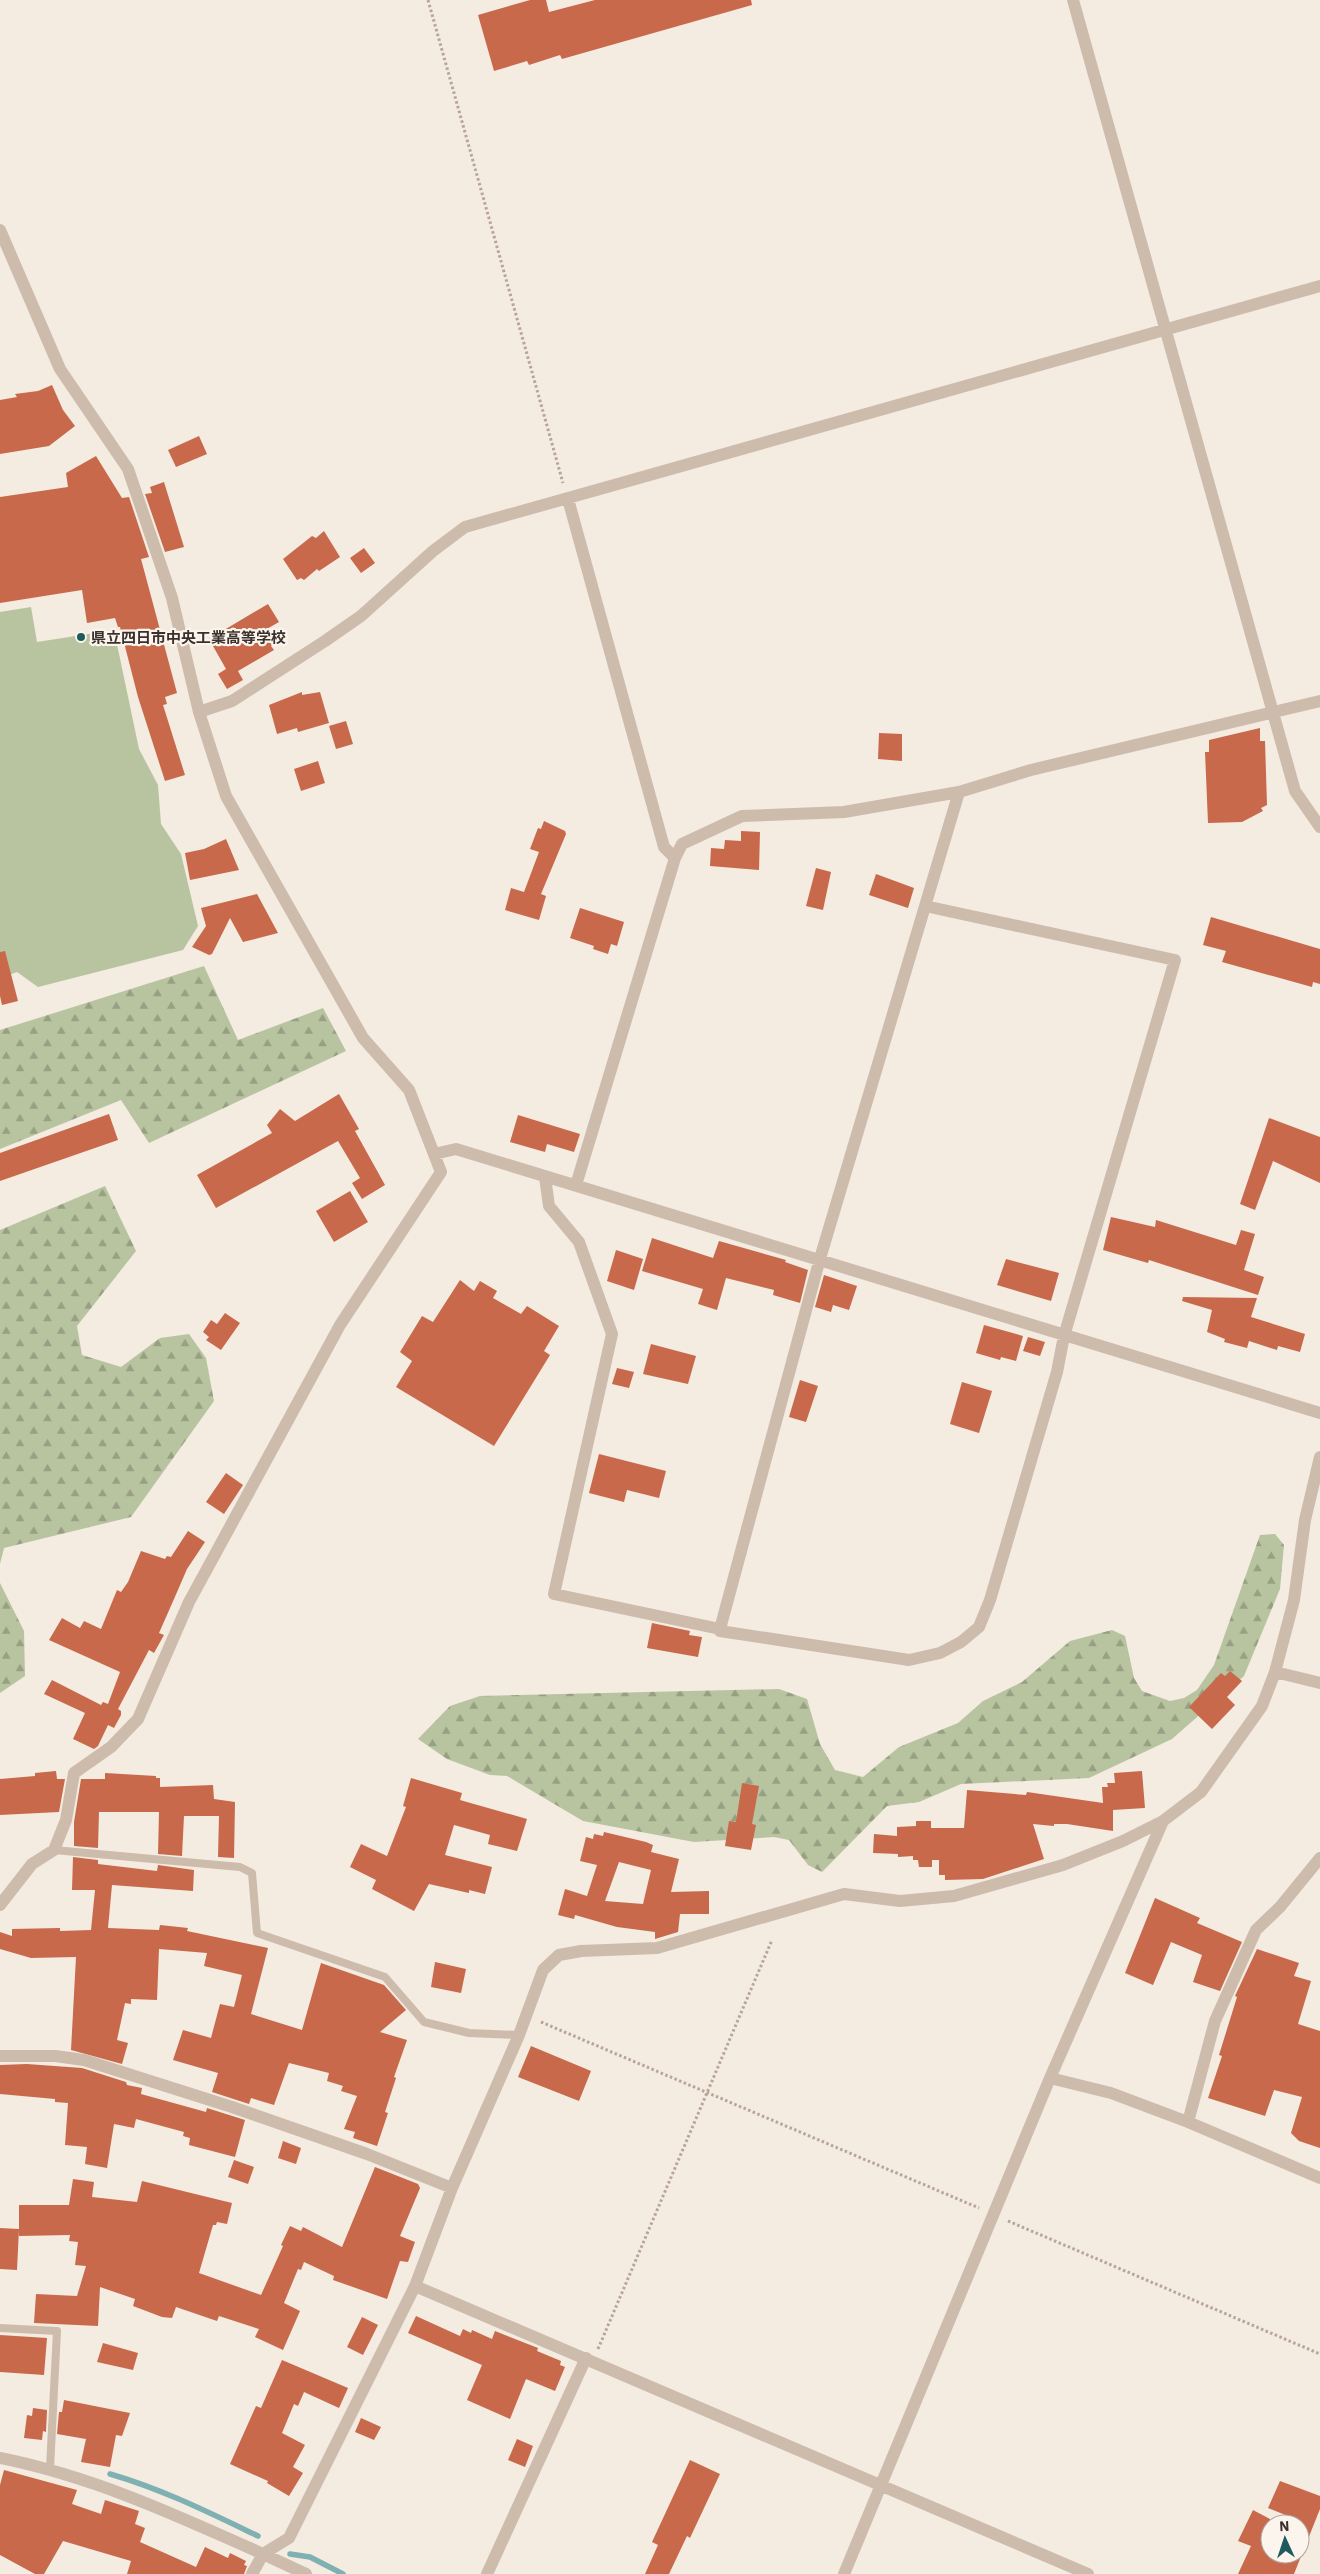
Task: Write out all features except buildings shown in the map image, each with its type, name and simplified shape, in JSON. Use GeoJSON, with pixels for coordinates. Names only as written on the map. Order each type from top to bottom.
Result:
{"type":"FeatureCollection","features":[{"type":"Feature","properties":{"kind":"street"},"geometry":{"type":"LineString","coordinates":[[1073,0],[1295,791],[1320,827]]}},
{"type":"Feature","properties":{"kind":"street"},"geometry":{"type":"LineString","coordinates":[[0,230],[60,369],[128,469],[172,598],[198,712],[226,796],[364,1038],[409,1090],[441,1172],[340,1325],[189,1602],[138,1719],[111,1747],[74,1773],[66,1820],[54,1850],[32,1864],[0,1905]]}},
{"type":"Feature","properties":{"kind":"street"},"geometry":{"type":"LineString","coordinates":[[198,712],[232,701],[325,642],[361,616],[433,550],[465,527],[1320,286]]}},
{"type":"Feature","properties":{"kind":"street"},"geometry":{"type":"LineString","coordinates":[[568,499],[664,847],[675,858]]}},
{"type":"Feature","properties":{"kind":"street"},"geometry":{"type":"LineString","coordinates":[[576,1185],[675,858],[682,844],[742,816],[844,812],[959,792],[1031,770],[1320,701]]}},
{"type":"Feature","properties":{"kind":"street"},"geometry":{"type":"LineString","coordinates":[[720,1629],[819,1262],[959,792]]}},
{"type":"Feature","properties":{"kind":"street"},"geometry":{"type":"LineString","coordinates":[[545,1177],[549,1206],[579,1242],[612,1334],[554,1594],[720,1629],[720,1631],[908,1660],[940,1653],[961,1642],[979,1627],[990,1600],[1058,1372],[1064,1336],[1175,960],[925,906]]}},
{"type":"Feature","properties":{"kind":"street"},"geometry":{"type":"LineString","coordinates":[[434,1154],[456,1149],[819,1262],[1320,1412]]}},
{"type":"Feature","properties":{"kind":"street"},"geometry":{"type":"LineString","coordinates":[[252,2574],[264,2554],[289,2538],[415,2286],[452,2188],[519,2035],[543,1970],[559,1955],[581,1951],[657,1948],[844,1894],[900,1901],[954,1896],[1063,1865],[1123,1842],[1162,1821],[1201,1792],[1262,1706],[1275,1672],[1294,1600],[1305,1520],[1320,1457]]}},
{"type":"Feature","properties":{"kind":"street"},"geometry":{"type":"LineString","coordinates":[[1275,1672],[1320,1683]]}},
{"type":"Feature","properties":{"kind":"street"},"geometry":{"type":"LineString","coordinates":[[844,2574],[1050,2078],[1162,1821]]}},
{"type":"Feature","properties":{"kind":"street"},"geometry":{"type":"LineString","coordinates":[[1188,2122],[1214,2021],[1256,1930],[1280,1907],[1320,1858]]}},
{"type":"Feature","properties":{"kind":"street"},"geometry":{"type":"LineString","coordinates":[[0,2056],[56,2056],[84,2060],[232,2106],[367,2154],[452,2188]]}},
{"type":"Feature","properties":{"kind":"street"},"geometry":{"type":"LineString","coordinates":[[1050,2078],[1112,2093],[1188,2122],[1320,2178]]}},
{"type":"Feature","properties":{"kind":"street"},"geometry":{"type":"LineString","coordinates":[[415,2286],[1088,2574]]}},
{"type":"Feature","properties":{"kind":"street"},"geometry":{"type":"LineString","coordinates":[[487,2574],[589,2359]]}},
{"type":"Feature","properties":{"kind":"street"},"geometry":{"type":"LineString","coordinates":[[0,2458],[50,2468],[149,2503],[306,2574]]}},
{"type":"Feature","properties":{"kind":"lane"},"geometry":{"type":"LineString","coordinates":[[54,1850],[240,1867],[252,1873],[257,1933],[385,1977],[424,2022],[468,2033],[519,2035]]}},
{"type":"Feature","properties":{"kind":"lane"},"geometry":{"type":"LineString","coordinates":[[0,2328],[57,2331],[50,2468]]}},
{"type":"Feature","properties":{"kind":"path"},"geometry":{"type":"LineString","coordinates":[[428,0],[568,499]]}},
{"type":"Feature","properties":{"kind":"path"},"geometry":{"type":"LineString","coordinates":[[589,2359],[772,1940]]}},
{"type":"Feature","properties":{"kind":"path"},"geometry":{"type":"LineString","coordinates":[[526,2016],[1320,2354]]}},
{"type":"Feature","properties":{"kind":"green space"},"geometry":{"type":"Polygon","coordinates":[[[31,607],[37,642],[114,630],[139,749],[158,785],[161,824],[181,854],[198,926],[183,950],[38,987],[17,972],[0,978],[0,612],[31,607]]]}},
{"type":"Feature","properties":{"kind":"green space"},"geometry":{"type":"Polygon","coordinates":[[[204,966],[238,1040],[323,1008],[346,1051],[149,1143],[121,1100],[0,1149],[0,1030],[204,966]]]}},
{"type":"Feature","properties":{"kind":"green space"},"geometry":{"type":"Polygon","coordinates":[[[105,1186],[136,1251],[77,1326],[82,1355],[121,1367],[160,1338],[189,1334],[206,1358],[214,1401],[131,1517],[4,1548],[0,1564],[0,1230],[105,1186]]]}},
{"type":"Feature","properties":{"kind":"green space"},"geometry":{"type":"Polygon","coordinates":[[[1275,1534],[1284,1545],[1280,1589],[1244,1676],[1172,1739],[1089,1778],[961,1784],[919,1802],[887,1806],[822,1872],[808,1865],[789,1840],[774,1837],[694,1842],[583,1821],[507,1776],[490,1775],[447,1759],[418,1739],[450,1706],[480,1696],[779,1689],[807,1699],[820,1744],[835,1770],[863,1777],[899,1747],[958,1723],[983,1701],[1022,1682],[1070,1641],[1112,1630],[1125,1636],[1134,1678],[1142,1691],[1170,1701],[1184,1698],[1197,1690],[1214,1665],[1260,1535],[1275,1534]]]}},
{"type":"Feature","properties":{"kind":"green space"},"geometry":{"type":"Polygon","coordinates":[[[0,1583],[24,1631],[25,1676],[0,1693],[0,1583]]]}},
{"type":"Feature","properties":{"kind":"waterway"},"geometry":{"type":"LineString","coordinates":[[110,2474],[167,2494],[258,2536]]}},
{"type":"Feature","properties":{"kind":"waterway"},"geometry":{"type":"LineString","coordinates":[[290,2554],[310,2557],[343,2574]]}},
{"type":"Feature","properties":{"kind":"place","name":"県立四日市中央工業高等学校"},"geometry":{"type":"Point","coordinates":[81,637]}}]}
